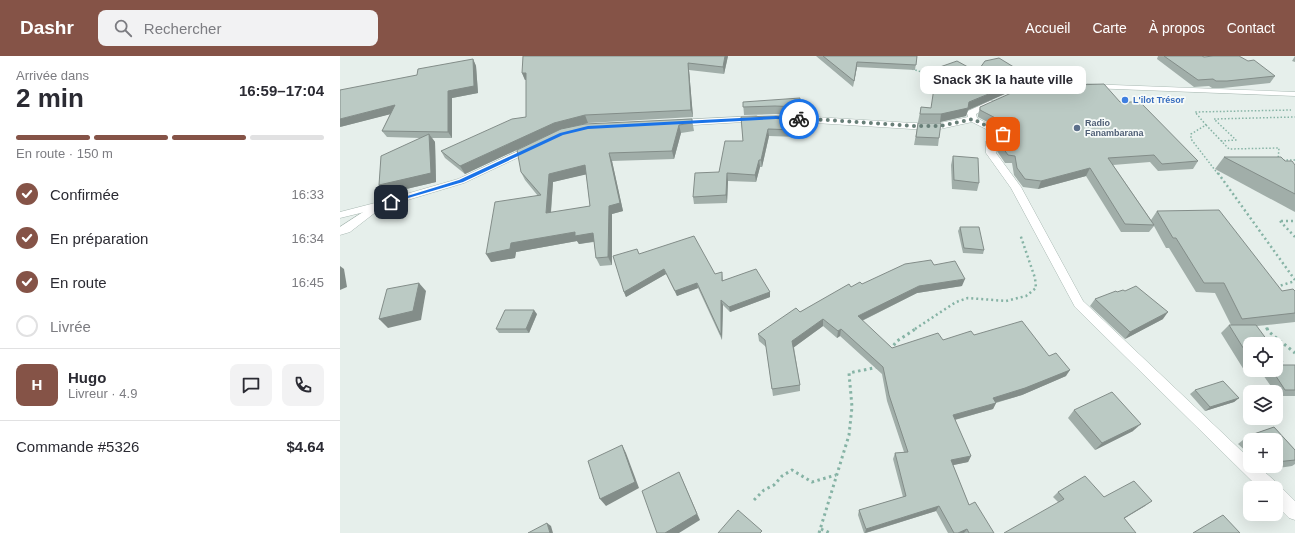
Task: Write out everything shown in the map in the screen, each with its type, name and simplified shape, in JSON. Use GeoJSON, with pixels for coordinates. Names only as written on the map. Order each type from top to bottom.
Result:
{"type":"FeatureCollection","features":[{"type":"Feature","properties":{"kind":"street"},"geometry":{"type":"LineString","coordinates":[[1084,87],[1295,94]]}},
{"type":"Feature","properties":{"kind":"street"},"geometry":{"type":"LineString","coordinates":[[973,119],[971,113],[1003,99]]}},
{"type":"Feature","properties":{"kind":"street"},"geometry":{"type":"LineString","coordinates":[[666,124],[772,118],[829,120],[912,126],[940,126],[973,119],[1003,134],[990,142],[991,152],[1016,186],[1079,304],[1194,417],[1263,481]]}},
{"type":"Feature","properties":{"kind":"street"},"geometry":{"type":"LineString","coordinates":[[340,215],[377,206],[461,181],[540,144]]}},
{"type":"Feature","properties":{"kind":"street"},"geometry":{"type":"LineString","coordinates":[[340,231],[346,229],[377,206]]}},
{"type":"Feature","properties":{"kind":"street"},"geometry":{"type":"LineString","coordinates":[[1283,501],[1295,512]]}},
{"type":"Feature","properties":{"kind":"path"},"geometry":{"type":"LineString","coordinates":[[908,68],[931,75],[944,84]]}},
{"type":"Feature","properties":{"kind":"path"},"geometry":{"type":"LineString","coordinates":[[1282,165],[1278,160],[1279,148],[1228,149],[1195,112],[1295,110]]}},
{"type":"Feature","properties":{"kind":"path"},"geometry":{"type":"LineString","coordinates":[[1221,141],[1236,140],[1214,119],[1295,117]]}},
{"type":"Feature","properties":{"kind":"path"},"geometry":{"type":"LineString","coordinates":[[1206,125],[1191,134],[1191,140],[1204,154],[1295,280],[1272,288]]}},
{"type":"Feature","properties":{"kind":"path"},"geometry":{"type":"LineString","coordinates":[[1278,160],[1295,160]]}},
{"type":"Feature","properties":{"kind":"path"},"geometry":{"type":"LineString","coordinates":[[1295,221],[1280,221],[1295,237]]}},
{"type":"Feature","properties":{"kind":"path"},"geometry":{"type":"LineString","coordinates":[[888,353],[897,341],[956,302],[968,298],[986,298],[1006,301],[1026,296],[1036,288],[1035,278]]}},
{"type":"Feature","properties":{"kind":"path"},"geometry":{"type":"LineString","coordinates":[[1261,317],[1268,331],[1295,352]]}},
{"type":"Feature","properties":{"kind":"path"},"geometry":{"type":"LineString","coordinates":[[830,533],[820,531],[850,428],[852,407],[849,373],[877,368],[881,363]]}},
{"type":"Feature","properties":{"kind":"path"},"geometry":{"type":"LineString","coordinates":[[754,500],[764,490],[774,485],[782,476],[792,470],[812,482],[836,475]]}},
{"type":"Feature","properties":{"kind":"building"},"geometry":{"type":"Polygon","coordinates":[[[523,56],[725,56],[723,67],[688,63],[691,110],[585,115],[554,123],[460,166],[441,151],[512,119],[526,117],[526,73],[522,73],[523,56]]]}},
{"type":"Feature","properties":{"kind":"building"},"geometry":{"type":"Polygon","coordinates":[[[823,56],[917,56],[916,65],[857,62],[854,81],[823,56]]]}},
{"type":"Feature","properties":{"kind":"building"},"geometry":{"type":"Polygon","coordinates":[[[1164,56],[1239,56],[1248,61],[1254,60],[1275,76],[1227,81],[1216,81],[1213,79],[1198,80],[1164,56]]]}},
{"type":"Feature","properties":{"kind":"building"},"geometry":{"type":"Polygon","coordinates":[[[999,58],[1030,77],[969,102],[968,108],[941,114],[920,114],[921,107],[931,108],[937,68],[957,61],[977,72],[985,61],[999,58]]]}},
{"type":"Feature","properties":{"kind":"building"},"geometry":{"type":"Polygon","coordinates":[[[473,59],[474,86],[448,91],[448,132],[382,131],[395,105],[340,119],[340,90],[417,75],[418,69],[473,59]]]}},
{"type":"Feature","properties":{"kind":"building"},"geometry":{"type":"Polygon","coordinates":[[[1038,81],[1045,86],[1104,84],[1120,102],[1140,102],[1198,161],[1162,164],[1154,155],[1108,158],[1154,225],[1125,224],[1090,168],[1041,181],[1025,179],[1017,168],[1015,156],[1008,155],[1000,144],[999,135],[1011,126],[980,110],[980,107],[1038,81]]]}},
{"type":"Feature","properties":{"kind":"building"},"geometry":{"type":"Polygon","coordinates":[[[800,98],[800,107],[743,107],[743,102],[800,98]]]}},
{"type":"Feature","properties":{"kind":"building"},"geometry":{"type":"Polygon","coordinates":[[[741,117],[800,117],[799,130],[768,129],[761,160],[759,160],[755,175],[727,173],[726,195],[693,197],[695,173],[719,172],[725,141],[743,141],[741,117]]]}},
{"type":"Feature","properties":{"kind":"building"},"geometry":{"type":"Polygon","coordinates":[[[692,119],[692,123],[679,125],[672,151],[609,153],[620,203],[609,206],[608,257],[596,258],[593,233],[575,236],[575,232],[511,243],[510,249],[486,254],[495,202],[541,195],[521,172],[517,150],[561,129],[585,124],[692,119]],[[585,165],[549,174],[546,213],[590,206],[585,165]]]}},
{"type":"Feature","properties":{"kind":"building"},"geometry":{"type":"Polygon","coordinates":[[[918,123],[941,123],[939,138],[916,137],[918,123]]]}},
{"type":"Feature","properties":{"kind":"building"},"geometry":{"type":"Polygon","coordinates":[[[429,134],[431,173],[379,185],[381,156],[429,134]]]}},
{"type":"Feature","properties":{"kind":"building"},"geometry":{"type":"Polygon","coordinates":[[[953,156],[978,158],[979,183],[954,180],[953,156]]]}},
{"type":"Feature","properties":{"kind":"building"},"geometry":{"type":"Polygon","coordinates":[[[1224,157],[1281,157],[1285,161],[1292,161],[1295,165],[1295,194],[1224,157]]]}},
{"type":"Feature","properties":{"kind":"building"},"geometry":{"type":"Polygon","coordinates":[[[1219,210],[1282,291],[1293,289],[1295,291],[1295,313],[1242,319],[1224,283],[1204,283],[1176,238],[1173,238],[1157,211],[1219,210]]]}},
{"type":"Feature","properties":{"kind":"building"},"geometry":{"type":"Polygon","coordinates":[[[960,227],[979,227],[984,250],[964,248],[960,227]]]}},
{"type":"Feature","properties":{"kind":"building"},"geometry":{"type":"Polygon","coordinates":[[[694,236],[715,274],[722,272],[722,281],[756,269],[770,292],[729,307],[721,300],[721,335],[697,283],[675,291],[664,269],[624,292],[613,256],[637,249],[639,254],[694,236]]]}},
{"type":"Feature","properties":{"kind":"building"},"geometry":{"type":"Polygon","coordinates":[[[931,260],[934,265],[955,261],[965,279],[919,286],[858,316],[892,348],[938,333],[943,340],[971,331],[974,335],[1022,321],[1049,356],[1056,353],[1070,370],[1025,388],[993,398],[996,403],[953,415],[971,456],[951,460],[969,505],[975,502],[994,533],[969,533],[967,529],[954,533],[939,506],[866,529],[859,510],[906,496],[895,453],[908,452],[889,395],[883,367],[841,329],[838,331],[823,319],[792,341],[800,385],[772,389],[765,340],[758,334],[796,308],[800,312],[849,284],[851,287],[860,282],[862,284],[905,264],[931,260]]]}},
{"type":"Feature","properties":{"kind":"building"},"geometry":{"type":"Polygon","coordinates":[[[419,283],[413,311],[379,319],[387,289],[419,283]]]}},
{"type":"Feature","properties":{"kind":"building"},"geometry":{"type":"Polygon","coordinates":[[[1136,286],[1168,312],[1130,332],[1095,299],[1116,291],[1125,291],[1136,286]]]}},
{"type":"Feature","properties":{"kind":"building"},"geometry":{"type":"Polygon","coordinates":[[[505,310],[534,310],[526,329],[496,329],[505,310]]]}},
{"type":"Feature","properties":{"kind":"building"},"geometry":{"type":"Polygon","coordinates":[[[1229,325],[1256,325],[1265,337],[1243,337],[1243,348],[1229,325]]]}},
{"type":"Feature","properties":{"kind":"building"},"geometry":{"type":"Polygon","coordinates":[[[1283,365],[1295,365],[1295,390],[1285,390],[1277,377],[1283,377],[1283,365]]]}},
{"type":"Feature","properties":{"kind":"building"},"geometry":{"type":"Polygon","coordinates":[[[1223,381],[1239,398],[1210,407],[1195,390],[1223,381]]]}},
{"type":"Feature","properties":{"kind":"building"},"geometry":{"type":"Polygon","coordinates":[[[1112,392],[1141,424],[1102,443],[1074,410],[1112,392]]]}},
{"type":"Feature","properties":{"kind":"building"},"geometry":{"type":"Polygon","coordinates":[[[1274,427],[1279,433],[1257,433],[1274,427]]]}},
{"type":"Feature","properties":{"kind":"building"},"geometry":{"type":"Polygon","coordinates":[[[1283,437],[1295,450],[1295,460],[1283,461],[1283,437]]]}},
{"type":"Feature","properties":{"kind":"building"},"geometry":{"type":"Polygon","coordinates":[[[622,445],[635,482],[600,499],[588,461],[622,445]]]}},
{"type":"Feature","properties":{"kind":"building"},"geometry":{"type":"Polygon","coordinates":[[[679,472],[697,514],[665,533],[657,533],[642,491],[679,472]]]}},
{"type":"Feature","properties":{"kind":"building"},"geometry":{"type":"Polygon","coordinates":[[[1085,476],[1104,497],[1134,481],[1152,501],[1124,518],[1136,533],[1004,533],[1064,499],[1058,492],[1085,476]]]}},
{"type":"Feature","properties":{"kind":"building"},"geometry":{"type":"Polygon","coordinates":[[[738,510],[762,531],[760,533],[718,533],[738,510]]]}},
{"type":"Feature","properties":{"kind":"building"},"geometry":{"type":"Polygon","coordinates":[[[1223,515],[1240,533],[1193,533],[1223,515]]]}},
{"type":"Feature","properties":{"kind":"building"},"geometry":{"type":"Polygon","coordinates":[[[547,523],[550,533],[528,533],[547,523]]]}},
{"type":"Feature","properties":{"kind":"way so far"},"geometry":{"type":"LineString","coordinates":[[799,119],[912,126],[940,126],[973,119],[1003,134]]}},
{"type":"Feature","properties":{"kind":"place","name":"L'ilot Trésor"},"geometry":{"type":"Point","coordinates":[1125,100]}},
{"type":"Feature","properties":{"kind":"place","name":"Radio Fanambarana"},"geometry":{"type":"Point","coordinates":[1077,128]}},
{"type":"Feature","properties":{"kind":"place","name":"Snack 3K la haute ville"},"geometry":{"type":"Point","coordinates":[1003,134]}},
{"type":"Feature","properties":{"kind":"route"},"geometry":{"type":"LineString","coordinates":[[391,202],[461,181],[561,134],[588,127],[776,118],[799,119]]}}]}
